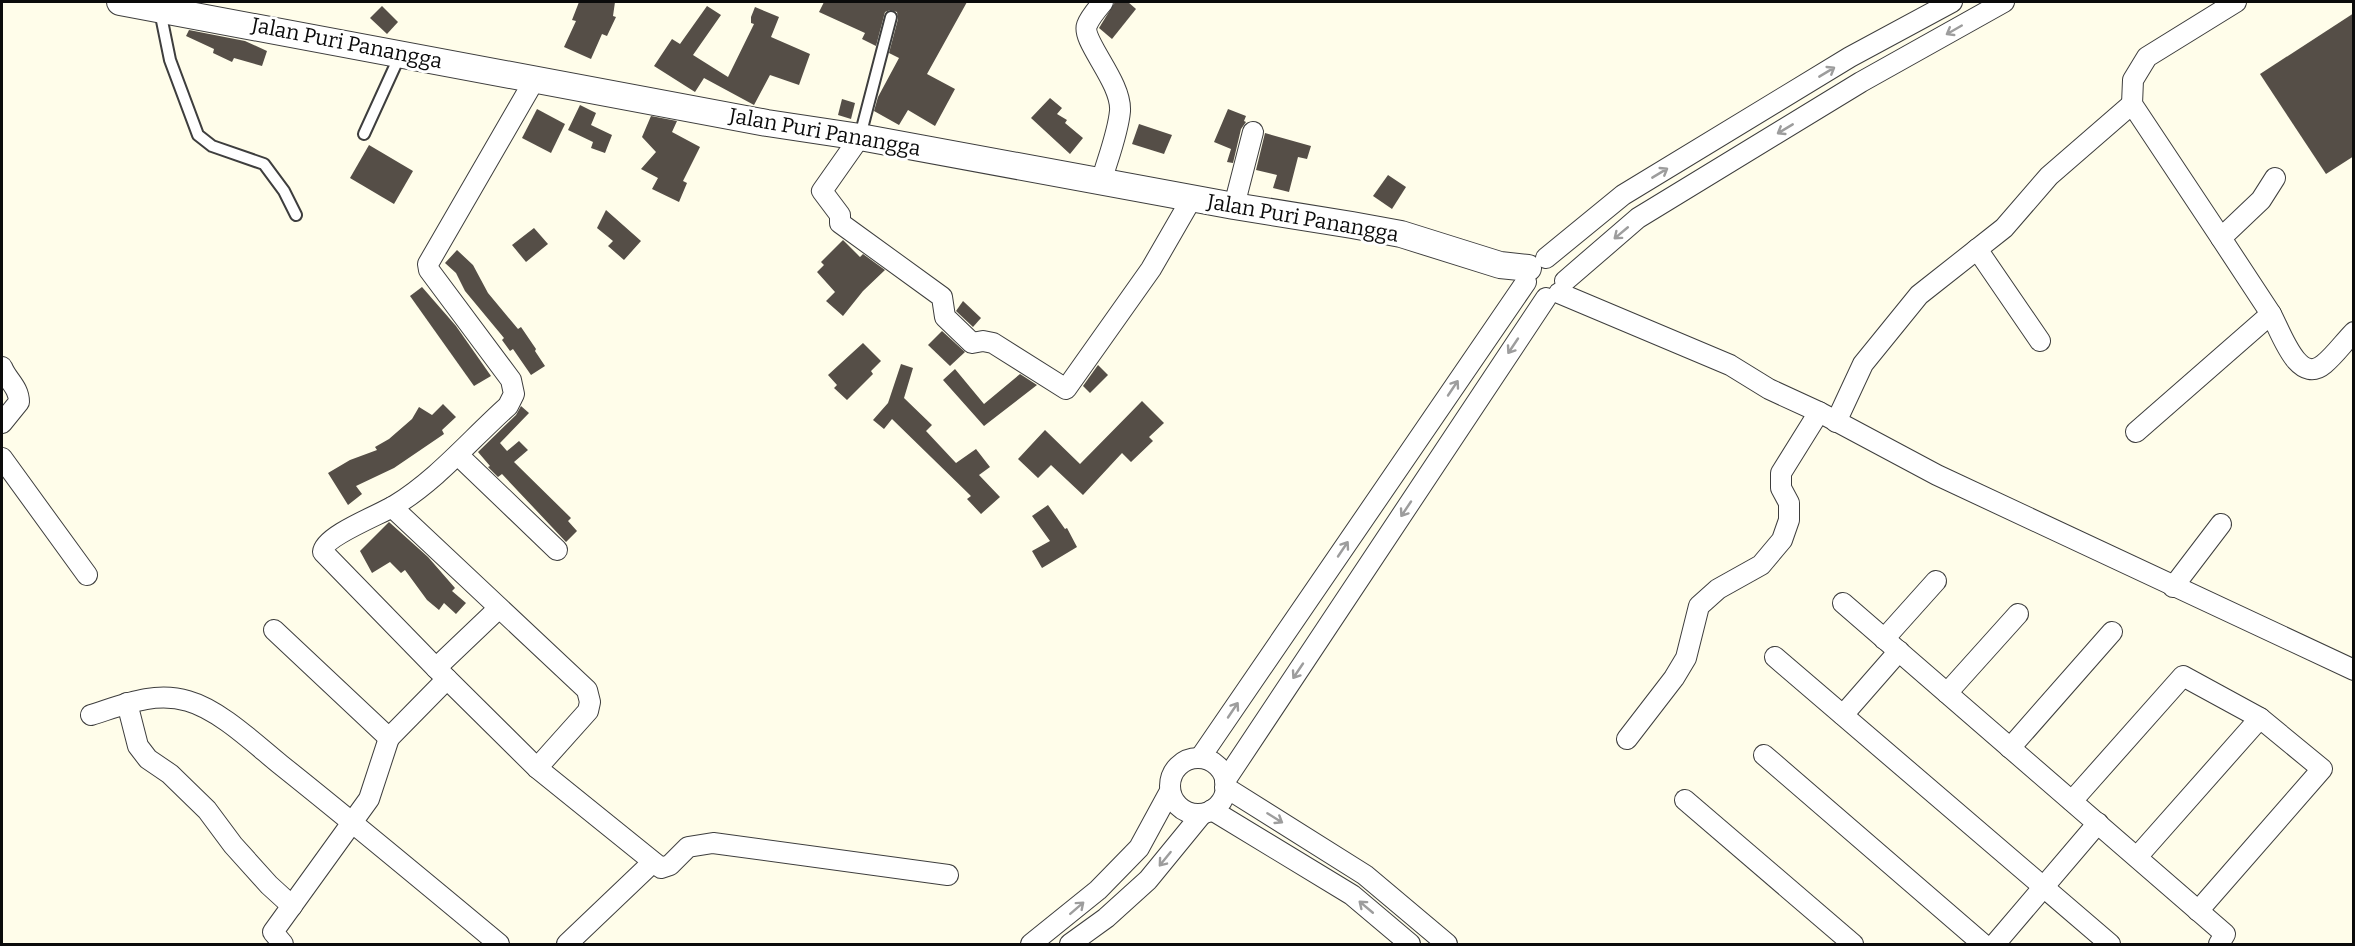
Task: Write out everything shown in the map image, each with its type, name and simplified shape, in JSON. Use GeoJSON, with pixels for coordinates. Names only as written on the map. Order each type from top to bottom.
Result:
{"type":"FeatureCollection","features":[{"type":"Feature","properties":{"kind":"street","name":"Jalan Puri Panangga"},"geometry":{"type":"LineString","coordinates":[[120,2],[160,7],[767,123],[860,136],[1102,179],[1234,206],[1401,234],[1500,265],[1533,269]]}},
{"type":"Feature","properties":{"kind":"street"},"geometry":{"type":"LineString","coordinates":[[1102,179],[1120,111],[1118,92],[1086,34],[1087,25],[1103,2]]}},
{"type":"Feature","properties":{"kind":"street"},"geometry":{"type":"LineString","coordinates":[[1200,758],[1533,269],[1623,195],[1850,57],[1952,2]]}},
{"type":"Feature","properties":{"kind":"street"},"geometry":{"type":"LineString","coordinates":[[1070,945],[1106,918],[1148,879],[1207,812],[1221,803],[1225,784],[1556,290],[1638,218],[1861,82],[2004,2]]}},
{"type":"Feature","properties":{"kind":"street"},"geometry":{"type":"LineString","coordinates":[[2236,2],[2209,21],[2147,57],[2133,80],[2132,104],[2271,314],[2297,363],[2305,369],[2315,370],[2325,363],[2354,332]]}},
{"type":"Feature","properties":{"kind":"street"},"geometry":{"type":"LineString","coordinates":[[1850,57],[1861,82]]}},
{"type":"Feature","properties":{"kind":"street"},"geometry":{"type":"LineString","coordinates":[[535,79],[428,264],[429,270],[514,388],[514,394],[508,406],[434,478],[392,507],[329,541],[323,552],[441,674],[537,768],[652,863],[665,868],[688,847],[713,843],[948,875]]}},
{"type":"Feature","properties":{"kind":"street"},"geometry":{"type":"LineString","coordinates":[[1627,739],[1674,678],[1686,658],[1699,606],[1718,589],[1761,565],[1782,540],[1789,520],[1789,503],[1781,488],[1781,473],[1828,417],[1878,343],[1919,295],[2004,228],[2049,176],[2132,104]]}},
{"type":"Feature","properties":{"kind":"street"},"geometry":{"type":"LineString","coordinates":[[1234,206],[1253,132]]}},
{"type":"Feature","properties":{"kind":"street"},"geometry":{"type":"LineString","coordinates":[[860,136],[822,191],[840,215],[840,223],[942,297],[945,317],[972,344],[983,341],[993,344],[1066,389],[1152,269],[1192,198]]}},
{"type":"Feature","properties":{"kind":"street"},"geometry":{"type":"LineString","coordinates":[[2221,238],[2261,200],[2275,178]]}},
{"type":"Feature","properties":{"kind":"street"},"geometry":{"type":"LineString","coordinates":[[1977,249],[2040,341]]}},
{"type":"Feature","properties":{"kind":"street"},"geometry":{"type":"LineString","coordinates":[[1533,269],[1552,259],[1562,268],[1556,290]]}},
{"type":"Feature","properties":{"kind":"street"},"geometry":{"type":"LineString","coordinates":[[1533,269],[1533,293],[1556,290],[1730,365],[1769,389],[1828,417],[1937,475],[2042,522],[2173,587],[2354,669]]}},
{"type":"Feature","properties":{"kind":"street"},"geometry":{"type":"LineString","coordinates":[[2136,432],[2271,314]]}},
{"type":"Feature","properties":{"kind":"street"},"geometry":{"type":"LineString","coordinates":[[2,367],[6,377],[19,393],[19,402],[2,423]]}},
{"type":"Feature","properties":{"kind":"street"},"geometry":{"type":"LineString","coordinates":[[458,455],[557,550]]}},
{"type":"Feature","properties":{"kind":"street"},"geometry":{"type":"LineString","coordinates":[[2,461],[87,575]]}},
{"type":"Feature","properties":{"kind":"street"},"geometry":{"type":"LineString","coordinates":[[392,507],[581,684],[589,695],[588,711],[537,768]]}},
{"type":"Feature","properties":{"kind":"street"},"geometry":{"type":"LineString","coordinates":[[2173,587],[2221,524]]}},
{"type":"Feature","properties":{"kind":"street"},"geometry":{"type":"LineString","coordinates":[[1843,716],[1936,581]]}},
{"type":"Feature","properties":{"kind":"street"},"geometry":{"type":"LineString","coordinates":[[1843,603],[2225,934],[2219,945]]}},
{"type":"Feature","properties":{"kind":"street"},"geometry":{"type":"LineString","coordinates":[[272,941],[292,906],[369,799],[389,738],[499,608]]}},
{"type":"Feature","properties":{"kind":"street"},"geometry":{"type":"LineString","coordinates":[[1947,693],[2018,614]]}},
{"type":"Feature","properties":{"kind":"street"},"geometry":{"type":"LineString","coordinates":[[274,630],[389,738]]}},
{"type":"Feature","properties":{"kind":"street"},"geometry":{"type":"LineString","coordinates":[[2010,748],[2112,632]]}},
{"type":"Feature","properties":{"kind":"street"},"geometry":{"type":"LineString","coordinates":[[1775,657],[2110,945]]}},
{"type":"Feature","properties":{"kind":"street"},"geometry":{"type":"LineString","coordinates":[[2072,801],[2183,676],[2260,718],[2322,769],[2198,911]]}},
{"type":"Feature","properties":{"kind":"street"},"geometry":{"type":"LineString","coordinates":[[91,715],[127,703],[165,696],[190,701],[226,722],[353,822],[499,945]]}},
{"type":"Feature","properties":{"kind":"street"},"geometry":{"type":"LineString","coordinates":[[127,703],[138,746],[148,759],[170,774],[207,810],[233,845],[269,885],[292,906]]}},
{"type":"Feature","properties":{"kind":"street"},"geometry":{"type":"LineString","coordinates":[[2137,857],[2260,718]]}},
{"type":"Feature","properties":{"kind":"street"},"geometry":{"type":"LineString","coordinates":[[1764,755],[1983,945]]}},
{"type":"Feature","properties":{"kind":"street"},"geometry":{"type":"LineString","coordinates":[[1031,945],[1098,890],[1139,848],[1170,791],[1173,772],[1189,759],[1200,758],[1212,762],[1220,770],[1225,784],[1365,875],[1447,945]]}},
{"type":"Feature","properties":{"kind":"street"},"geometry":{"type":"LineString","coordinates":[[1170,791],[1180,808],[1190,813],[1207,812],[1352,895],[1410,945]]}},
{"type":"Feature","properties":{"kind":"street"},"geometry":{"type":"LineString","coordinates":[[1685,800],[1853,945]]}},
{"type":"Feature","properties":{"kind":"street"},"geometry":{"type":"LineString","coordinates":[[1995,945],[2098,824]]}},
{"type":"Feature","properties":{"kind":"street"},"geometry":{"type":"LineString","coordinates":[[567,945],[652,863]]}},
{"type":"Feature","properties":{"kind":"lane"},"geometry":{"type":"LineString","coordinates":[[160,7],[170,60],[198,135],[212,146],[264,164],[284,191],[296,215]]}},
{"type":"Feature","properties":{"kind":"lane"},"geometry":{"type":"LineString","coordinates":[[860,136],[891,17]]}},
{"type":"Feature","properties":{"kind":"lane"},"geometry":{"type":"LineString","coordinates":[[364,134],[401,53]]}},
{"type":"Feature","properties":{"kind":"building"},"geometry":{"type":"Polygon","coordinates":[[[579,2],[615,2],[613,16],[616,17],[607,36],[602,34],[591,59],[564,47],[576,21],[572,20],[579,2]]]}},
{"type":"Feature","properties":{"kind":"building"},"geometry":{"type":"Polygon","coordinates":[[[824,2],[967,2],[927,74],[955,89],[935,126],[908,110],[899,125],[874,111],[878,97],[899,58],[889,53],[898,19],[897,12],[890,10],[885,12],[876,46],[862,39],[865,33],[819,12],[824,2]]]}},
{"type":"Feature","properties":{"kind":"building"},"geometry":{"type":"Polygon","coordinates":[[[1115,2],[1128,2],[1136,9],[1112,39],[1099,28],[1115,2]]]}},
{"type":"Feature","properties":{"kind":"building"},"geometry":{"type":"Polygon","coordinates":[[[382,6],[398,22],[387,34],[370,18],[382,6]]]}},
{"type":"Feature","properties":{"kind":"building"},"geometry":{"type":"Polygon","coordinates":[[[707,6],[721,15],[693,55],[728,77],[754,24],[751,23],[751,17],[755,7],[779,17],[771,37],[810,54],[799,85],[770,75],[754,105],[704,78],[695,92],[654,66],[672,39],[680,44],[707,6]]]}},
{"type":"Feature","properties":{"kind":"building"},"geometry":{"type":"Polygon","coordinates":[[[2354,13],[2354,156],[2326,174],[2260,74],[2354,13]]]}},
{"type":"Feature","properties":{"kind":"building"},"geometry":{"type":"Polygon","coordinates":[[[189,30],[245,41],[267,51],[262,66],[234,58],[232,62],[213,53],[214,49],[186,36],[189,30]]]}},
{"type":"Feature","properties":{"kind":"building"},"geometry":{"type":"Polygon","coordinates":[[[1050,98],[1062,108],[1057,114],[1067,120],[1065,123],[1083,138],[1070,154],[1031,118],[1050,98]]]}},
{"type":"Feature","properties":{"kind":"building"},"geometry":{"type":"Polygon","coordinates":[[[842,99],[855,103],[851,119],[838,115],[842,99]]]}},
{"type":"Feature","properties":{"kind":"building"},"geometry":{"type":"Polygon","coordinates":[[[580,105],[596,113],[591,125],[612,135],[605,153],[591,148],[593,142],[568,130],[580,105]]]}},
{"type":"Feature","properties":{"kind":"building"},"geometry":{"type":"Polygon","coordinates":[[[537,109],[565,124],[551,153],[522,138],[537,109]]]}},
{"type":"Feature","properties":{"kind":"building"},"geometry":{"type":"Polygon","coordinates":[[[1228,109],[1246,116],[1233,163],[1227,162],[1231,149],[1214,142],[1228,109]]]}},
{"type":"Feature","properties":{"kind":"building"},"geometry":{"type":"Polygon","coordinates":[[[651,116],[677,121],[672,132],[700,147],[683,181],[687,183],[679,202],[652,189],[658,178],[641,169],[656,152],[642,137],[651,116]]]}},
{"type":"Feature","properties":{"kind":"building"},"geometry":{"type":"Polygon","coordinates":[[[1139,124],[1172,135],[1164,154],[1132,144],[1139,124]]]}},
{"type":"Feature","properties":{"kind":"building"},"geometry":{"type":"Polygon","coordinates":[[[1265,133],[1311,146],[1307,159],[1298,157],[1289,192],[1273,188],[1277,175],[1256,170],[1265,133]]]}},
{"type":"Feature","properties":{"kind":"building"},"geometry":{"type":"Polygon","coordinates":[[[369,145],[413,171],[394,204],[350,178],[369,145]]]}},
{"type":"Feature","properties":{"kind":"building"},"geometry":{"type":"Polygon","coordinates":[[[1388,175],[1406,187],[1392,209],[1373,196],[1388,175]]]}},
{"type":"Feature","properties":{"kind":"building"},"geometry":{"type":"Polygon","coordinates":[[[606,210],[641,241],[624,260],[608,246],[613,241],[597,228],[606,210]]]}},
{"type":"Feature","properties":{"kind":"building"},"geometry":{"type":"Polygon","coordinates":[[[534,228],[548,244],[526,262],[512,245],[534,228]]]}},
{"type":"Feature","properties":{"kind":"building"},"geometry":{"type":"Polygon","coordinates":[[[843,240],[860,257],[863,254],[885,270],[863,291],[843,316],[826,301],[835,292],[817,272],[824,265],[821,262],[843,240]]]}},
{"type":"Feature","properties":{"kind":"building"},"geometry":{"type":"Polygon","coordinates":[[[457,250],[473,265],[488,293],[518,329],[521,327],[545,366],[531,375],[513,349],[510,351],[502,340],[504,338],[465,291],[456,273],[445,263],[457,250]]]}},
{"type":"Feature","properties":{"kind":"building"},"geometry":{"type":"Polygon","coordinates":[[[422,287],[456,326],[491,376],[474,386],[410,296],[422,287]]]}},
{"type":"Feature","properties":{"kind":"building"},"geometry":{"type":"Polygon","coordinates":[[[963,301],[981,318],[973,327],[956,311],[963,301]]]}},
{"type":"Feature","properties":{"kind":"building"},"geometry":{"type":"Polygon","coordinates":[[[942,331],[965,352],[950,366],[928,345],[942,331]]]}},
{"type":"Feature","properties":{"kind":"building"},"geometry":{"type":"Polygon","coordinates":[[[863,343],[881,361],[871,371],[873,374],[847,400],[834,388],[837,385],[828,375],[863,343]]]}},
{"type":"Feature","properties":{"kind":"building"},"geometry":{"type":"Polygon","coordinates":[[[901,364],[913,368],[904,398],[932,425],[926,431],[956,463],[976,449],[990,467],[979,475],[1000,497],[981,514],[967,499],[971,496],[892,419],[884,429],[873,420],[888,403],[901,364]]]}},
{"type":"Feature","properties":{"kind":"building"},"geometry":{"type":"Polygon","coordinates":[[[1098,365],[1108,375],[1090,393],[1083,386],[1098,365]]]}},
{"type":"Feature","properties":{"kind":"building"},"geometry":{"type":"Polygon","coordinates":[[[955,369],[984,404],[1020,374],[1037,385],[984,426],[943,380],[955,369]]]}},
{"type":"Feature","properties":{"kind":"building"},"geometry":{"type":"Polygon","coordinates":[[[1142,401],[1164,423],[1149,437],[1153,441],[1131,462],[1122,453],[1083,495],[1051,465],[1038,478],[1018,459],[1045,430],[1080,464],[1142,401]]]}},
{"type":"Feature","properties":{"kind":"building"},"geometry":{"type":"Polygon","coordinates":[[[443,404],[456,417],[442,430],[444,434],[394,468],[356,486],[362,494],[348,505],[328,473],[350,460],[377,450],[375,447],[389,439],[412,419],[419,407],[432,415],[443,404]]]}},
{"type":"Feature","properties":{"kind":"building"},"geometry":{"type":"Polygon","coordinates":[[[521,406],[529,413],[500,443],[507,451],[519,441],[528,450],[514,462],[571,518],[568,521],[577,531],[566,542],[502,474],[498,477],[488,467],[490,466],[478,452],[516,415],[521,406]]]}},
{"type":"Feature","properties":{"kind":"building"},"geometry":{"type":"Polygon","coordinates":[[[1048,505],[1065,529],[1067,528],[1077,547],[1042,568],[1032,551],[1050,541],[1032,516],[1048,505]]]}},
{"type":"Feature","properties":{"kind":"building"},"geometry":{"type":"Polygon","coordinates":[[[389,522],[428,557],[455,588],[452,591],[466,603],[456,614],[444,603],[439,610],[427,600],[405,570],[401,573],[390,562],[372,573],[360,551],[389,522]]]}}]}
